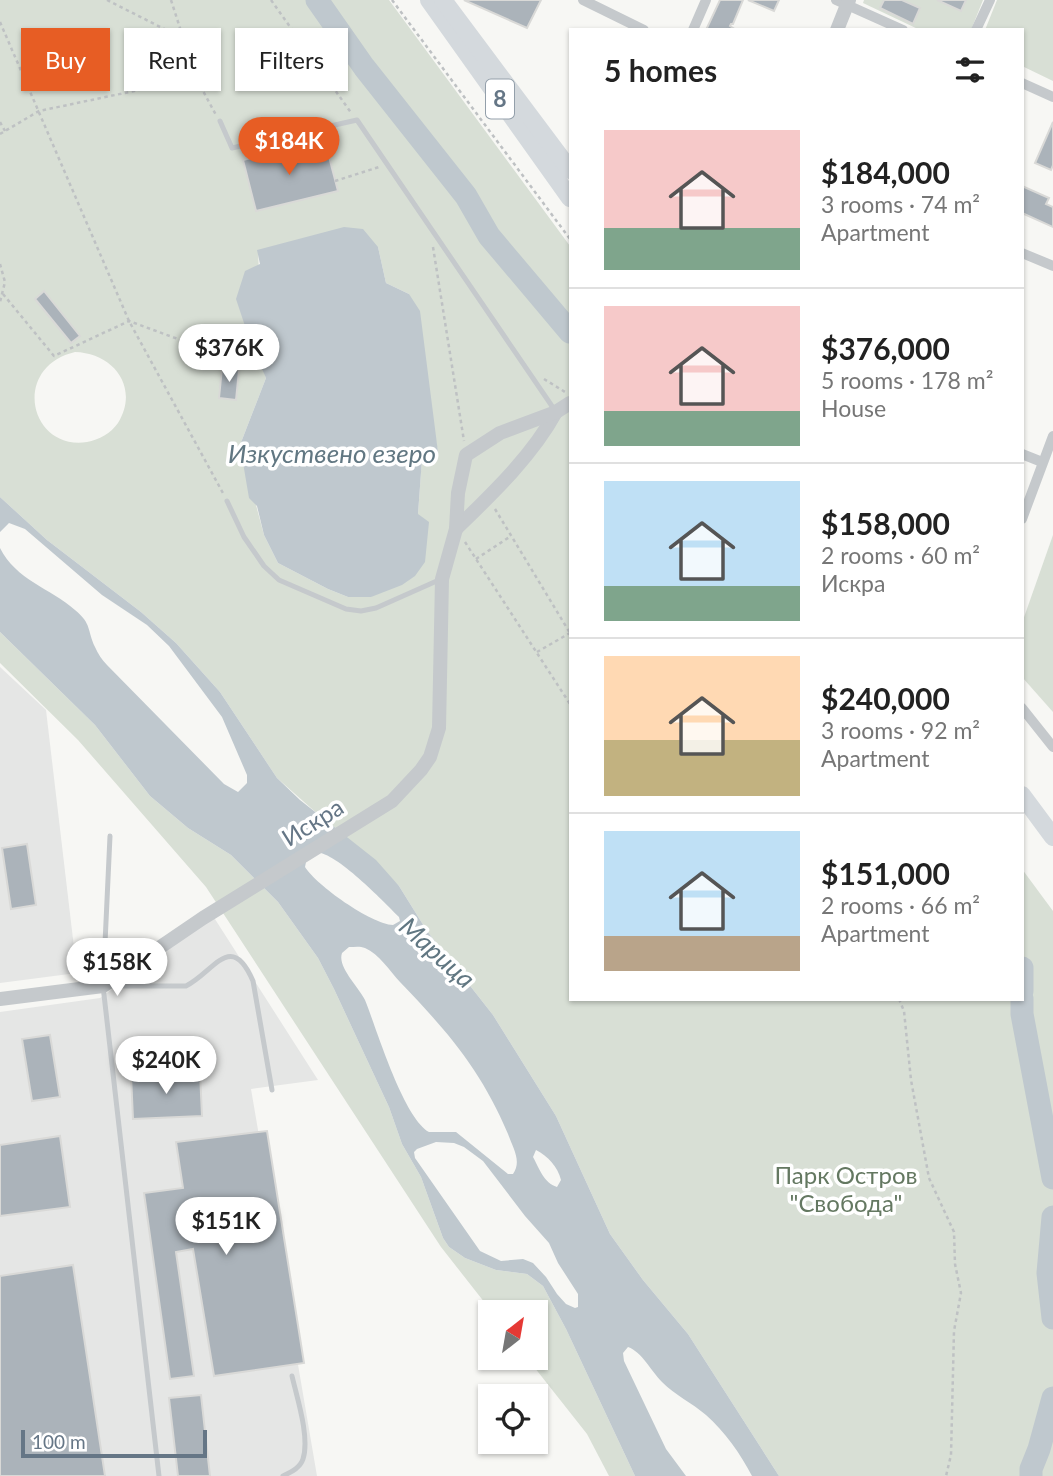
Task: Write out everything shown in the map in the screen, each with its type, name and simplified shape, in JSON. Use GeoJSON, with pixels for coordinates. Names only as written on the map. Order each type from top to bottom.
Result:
{"type":"FeatureCollection","features":[{"type":"Feature","properties":{"kind":"main road","name":"8"},"geometry":{"type":"LineString","coordinates":[[429,0],[569,197]]}},
{"type":"Feature","properties":{"kind":"main road","name":"8"},"geometry":{"type":"LineString","coordinates":[[443,0],[569,169]]}},
{"type":"Feature","properties":{"kind":"main road"},"geometry":{"type":"LineString","coordinates":[[1024,798],[1053,837]]}},
{"type":"Feature","properties":{"kind":"street"},"geometry":{"type":"LineString","coordinates":[[583,0],[640,28]]}},
{"type":"Feature","properties":{"kind":"street"},"geometry":{"type":"LineString","coordinates":[[694,28],[706,0]]}},
{"type":"Feature","properties":{"kind":"street"},"geometry":{"type":"LineString","coordinates":[[977,28],[990,0]]}},
{"type":"Feature","properties":{"kind":"street"},"geometry":{"type":"LineString","coordinates":[[838,28],[844,2],[899,28]]}},
{"type":"Feature","properties":{"kind":"street"},"geometry":{"type":"LineString","coordinates":[[1024,84],[1053,97]]}},
{"type":"Feature","properties":{"kind":"street"},"geometry":{"type":"LineString","coordinates":[[1024,254],[1053,266]]}},
{"type":"Feature","properties":{"kind":"street"},"geometry":{"type":"LineString","coordinates":[[466,455],[500,433],[556,412],[569,404]]}},
{"type":"Feature","properties":{"kind":"street"},"geometry":{"type":"LineString","coordinates":[[456,529],[488,498],[546,431],[556,412]]}},
{"type":"Feature","properties":{"kind":"street"},"geometry":{"type":"LineString","coordinates":[[1024,513],[1053,436]]}},
{"type":"Feature","properties":{"kind":"street","name":"Искра"},"geometry":{"type":"LineString","coordinates":[[0,999],[103,986],[203,918],[391,801],[421,770],[430,757],[437,736],[442,579],[456,529],[458,492],[466,455]]}},
{"type":"Feature","properties":{"kind":"street"},"geometry":{"type":"LineString","coordinates":[[1024,455],[1042,462]]}},
{"type":"Feature","properties":{"kind":"street"},"geometry":{"type":"LineString","coordinates":[[1024,711],[1053,747]]}},
{"type":"Feature","properties":{"kind":"lane"},"geometry":{"type":"LineString","coordinates":[[220,121],[232,148],[357,120],[556,412]]}},
{"type":"Feature","properties":{"kind":"lane"},"geometry":{"type":"LineString","coordinates":[[227,501],[244,537],[264,566],[279,580],[346,609],[361,611],[376,608],[442,579]]}},
{"type":"Feature","properties":{"kind":"lane"},"geometry":{"type":"LineString","coordinates":[[110,836],[103,986],[159,1476]]}},
{"type":"Feature","properties":{"kind":"lane"},"geometry":{"type":"LineString","coordinates":[[103,986],[186,986],[217,961],[228,956],[238,958],[253,981],[272,1090]]}},
{"type":"Feature","properties":{"kind":"lane"},"geometry":{"type":"LineString","coordinates":[[283,1476],[296,1469],[303,1460],[305,1441],[292,1376]]}},
{"type":"Feature","properties":{"kind":"path"},"geometry":{"type":"LineString","coordinates":[[107,0],[162,28]]}},
{"type":"Feature","properties":{"kind":"path"},"geometry":{"type":"LineString","coordinates":[[172,0],[180,28]]}},
{"type":"Feature","properties":{"kind":"path"},"geometry":{"type":"LineString","coordinates":[[271,0],[357,120]]}},
{"type":"Feature","properties":{"kind":"path"},"geometry":{"type":"LineString","coordinates":[[392,0],[569,238]]}},
{"type":"Feature","properties":{"kind":"path"},"geometry":{"type":"LineString","coordinates":[[0,22],[129,321],[227,501]]}},
{"type":"Feature","properties":{"kind":"path"},"geometry":{"type":"LineString","coordinates":[[0,134],[39,111],[134,91]]}},
{"type":"Feature","properties":{"kind":"path"},"geometry":{"type":"LineString","coordinates":[[203,91],[220,121]]}},
{"type":"Feature","properties":{"kind":"path"},"geometry":{"type":"LineString","coordinates":[[0,122],[5,131]]}},
{"type":"Feature","properties":{"kind":"path"},"geometry":{"type":"LineString","coordinates":[[335,181],[388,164]]}},
{"type":"Feature","properties":{"kind":"path"},"geometry":{"type":"LineString","coordinates":[[429,223],[466,455]]}},
{"type":"Feature","properties":{"kind":"path"},"geometry":{"type":"LineString","coordinates":[[0,264],[5,282],[0,302]]}},
{"type":"Feature","properties":{"kind":"path"},"geometry":{"type":"LineString","coordinates":[[3,295],[55,357],[129,321],[243,363]]}},
{"type":"Feature","properties":{"kind":"path"},"geometry":{"type":"LineString","coordinates":[[526,367],[569,395]]}},
{"type":"Feature","properties":{"kind":"path"},"geometry":{"type":"LineString","coordinates":[[488,498],[569,631]]}},
{"type":"Feature","properties":{"kind":"path"},"geometry":{"type":"LineString","coordinates":[[456,529],[569,702]]}},
{"type":"Feature","properties":{"kind":"path"},"geometry":{"type":"LineString","coordinates":[[476,559],[511,536]]}},
{"type":"Feature","properties":{"kind":"path"},"geometry":{"type":"LineString","coordinates":[[537,652],[569,634]]}},
{"type":"Feature","properties":{"kind":"path"},"geometry":{"type":"LineString","coordinates":[[900,1001],[904,1011],[911,1080],[929,1178],[954,1232],[955,1264],[961,1293],[954,1331],[951,1455],[946,1476]]}},
{"type":"Feature","properties":{"kind":"shaded area"},"geometry":{"type":"Polygon","coordinates":[[[0,667],[46,710],[77,973],[0,983],[0,667]]]}},
{"type":"Feature","properties":{"kind":"shaded area"},"geometry":{"type":"Polygon","coordinates":[[[213,916],[318,1080],[251,1089],[317,1476],[0,1476],[0,1012],[100,998],[213,916]]]}},
{"type":"Feature","properties":{"kind":"green space","name":"Парк Остров \"Свобода\""},"geometry":{"type":"Polygon","coordinates":[[[0,0],[389,0],[569,245],[569,1001],[1024,1001],[1024,872],[1053,911],[1053,1476],[779,1476],[688,1334],[643,1280],[610,1234],[556,1116],[493,1015],[427,931],[399,886],[277,778],[220,692],[176,643],[141,612],[47,540],[0,497],[0,0]],[[378,247],[258,250],[263,368],[266,378],[240,445],[264,535],[278,563],[348,597],[371,597],[418,514],[422,458],[438,452],[409,294],[386,283],[378,247]],[[75,352],[55,361],[42,374],[35,389],[35,406],[41,421],[52,434],[67,441],[87,442],[104,436],[118,423],[124,410],[124,385],[119,374],[101,358],[75,352]]]}},
{"type":"Feature","properties":{"kind":"green space"},"geometry":{"type":"Polygon","coordinates":[[[864,0],[983,0],[972,28],[916,28],[863,3],[864,0]]]}},
{"type":"Feature","properties":{"kind":"green space"},"geometry":{"type":"Polygon","coordinates":[[[997,0],[1053,0],[1053,81],[1024,67],[1024,28],[986,28],[997,0]]]}},
{"type":"Feature","properties":{"kind":"green space"},"geometry":{"type":"Polygon","coordinates":[[[1053,535],[1053,712],[1024,679],[1024,617],[1053,535]]]}},
{"type":"Feature","properties":{"kind":"green space"},"geometry":{"type":"Polygon","coordinates":[[[0,632],[95,725],[150,796],[188,828],[231,855],[278,902],[318,958],[334,989],[389,1107],[402,1144],[421,1177],[443,1238],[449,1247],[465,1258],[496,1270],[527,1274],[543,1286],[635,1476],[609,1476],[587,1434],[536,1370],[548,1370],[548,1300],[483,1300],[441,1247],[206,887],[78,740],[0,663],[0,632]]]}},
{"type":"Feature","properties":{"kind":"water","name":"Изкуствено езеро"},"geometry":{"type":"Polygon","coordinates":[[[344,227],[363,229],[378,247],[386,283],[409,294],[420,311],[438,452],[422,459],[418,514],[429,522],[425,562],[415,576],[402,585],[371,597],[348,597],[278,563],[264,535],[257,506],[249,498],[240,445],[266,378],[236,299],[245,271],[260,264],[257,250],[344,227]]]}},
{"type":"Feature","properties":{"kind":"water","name":"Марица"},"geometry":{"type":"Polygon","coordinates":[[[0,497],[47,540],[141,612],[176,643],[220,692],[277,778],[300,800],[376,860],[399,886],[427,931],[493,1015],[556,1116],[610,1234],[643,1280],[688,1334],[779,1476],[752,1476],[732,1443],[713,1422],[667,1387],[642,1357],[628,1347],[623,1353],[624,1361],[666,1449],[686,1476],[635,1476],[543,1286],[527,1274],[496,1270],[465,1258],[449,1247],[443,1238],[421,1177],[402,1144],[389,1107],[334,989],[318,958],[278,902],[231,855],[188,828],[150,796],[95,725],[0,632],[0,548],[24,576],[80,615],[87,623],[97,652],[105,663],[224,784],[238,792],[247,783],[247,775],[222,717],[169,646],[147,625],[102,595],[25,529],[9,523],[0,532],[0,497]],[[316,852],[307,857],[305,867],[311,875],[358,911],[383,923],[393,925],[400,921],[371,889],[335,860],[316,852]],[[349,947],[342,953],[343,964],[365,1000],[400,1092],[419,1123],[429,1132],[456,1132],[508,1174],[513,1174],[517,1159],[508,1134],[498,1111],[462,1053],[375,954],[359,947],[349,947]],[[436,1142],[414,1152],[415,1158],[480,1251],[501,1261],[523,1259],[533,1263],[566,1304],[578,1307],[578,1294],[549,1243],[483,1161],[454,1143],[436,1142]],[[536,1150],[533,1157],[545,1179],[557,1187],[561,1180],[552,1162],[536,1150]]]}},
{"type":"Feature","properties":{"kind":"building"},"geometry":{"type":"Polygon","coordinates":[[[464,0],[541,0],[527,28],[464,0]]]}},
{"type":"Feature","properties":{"kind":"building"},"geometry":{"type":"Polygon","coordinates":[[[720,0],[743,0],[730,26],[733,28],[707,28],[720,0]]]}},
{"type":"Feature","properties":{"kind":"building"},"geometry":{"type":"Polygon","coordinates":[[[748,0],[779,0],[774,11],[748,0]]]}},
{"type":"Feature","properties":{"kind":"building"},"geometry":{"type":"Polygon","coordinates":[[[884,0],[902,0],[920,8],[913,24],[880,8],[884,0]]]}},
{"type":"Feature","properties":{"kind":"building"},"geometry":{"type":"Polygon","coordinates":[[[937,0],[966,0],[961,11],[937,0]]]}},
{"type":"Feature","properties":{"kind":"building"},"geometry":{"type":"Polygon","coordinates":[[[1053,122],[1053,165],[1051,170],[1035,163],[1053,122]]]}},
{"type":"Feature","properties":{"kind":"building"},"geometry":{"type":"Polygon","coordinates":[[[299,146],[301,156],[327,149],[338,191],[256,211],[243,160],[299,146]]]}},
{"type":"Feature","properties":{"kind":"building"},"geometry":{"type":"Polygon","coordinates":[[[1024,187],[1049,198],[1046,204],[1053,207],[1053,227],[1024,214],[1024,187]]]}},
{"type":"Feature","properties":{"kind":"building"},"geometry":{"type":"Polygon","coordinates":[[[44,291],[80,336],[71,343],[35,299],[44,291]]]}},
{"type":"Feature","properties":{"kind":"building"},"geometry":{"type":"Polygon","coordinates":[[[222,368],[239,370],[236,400],[219,398],[222,368]]]}},
{"type":"Feature","properties":{"kind":"building"},"geometry":{"type":"Polygon","coordinates":[[[27,844],[36,905],[11,909],[2,848],[27,844]]]}},
{"type":"Feature","properties":{"kind":"building"},"geometry":{"type":"Polygon","coordinates":[[[50,1035],[60,1097],[32,1101],[22,1039],[50,1035]]]}},
{"type":"Feature","properties":{"kind":"building"},"geometry":{"type":"Polygon","coordinates":[[[200,1072],[202,1116],[133,1119],[131,1075],[200,1072]]]}},
{"type":"Feature","properties":{"kind":"building"},"geometry":{"type":"Polygon","coordinates":[[[267,1131],[304,1363],[214,1376],[193,1249],[176,1252],[194,1376],[170,1379],[144,1193],[183,1188],[176,1142],[267,1131]]]}},
{"type":"Feature","properties":{"kind":"building"},"geometry":{"type":"Polygon","coordinates":[[[60,1136],[70,1207],[0,1216],[0,1145],[60,1136]]]}},
{"type":"Feature","properties":{"kind":"building"},"geometry":{"type":"Polygon","coordinates":[[[73,1265],[105,1476],[0,1476],[0,1276],[73,1265]]]}},
{"type":"Feature","properties":{"kind":"building"},"geometry":{"type":"Polygon","coordinates":[[[201,1395],[210,1476],[178,1476],[169,1398],[201,1395]]]}},
{"type":"Feature","properties":{"kind":"waterway"},"geometry":{"type":"LineString","coordinates":[[317,0],[364,67],[466,196],[489,236],[569,331]]}},
{"type":"Feature","properties":{"kind":"waterway"},"geometry":{"type":"LineString","coordinates":[[1022,1001],[1022,1014],[1053,1178]]}},
{"type":"Feature","properties":{"kind":"waterway"},"geometry":{"type":"LineString","coordinates":[[1053,1217],[1048,1273],[1053,1318]]}},
{"type":"Feature","properties":{"kind":"waterway"},"geometry":{"type":"LineString","coordinates":[[1031,1476],[1053,1398]]}}]}
